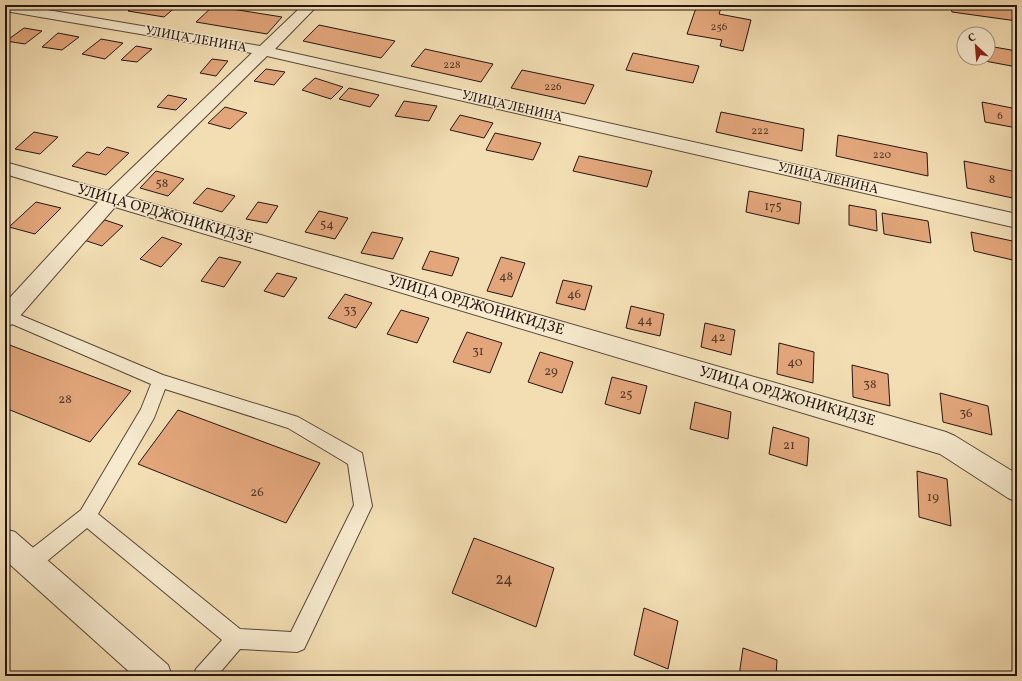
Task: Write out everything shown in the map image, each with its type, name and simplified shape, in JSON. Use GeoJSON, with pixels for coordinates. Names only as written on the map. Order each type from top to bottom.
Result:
{"type":"FeatureCollection","features":[{"type":"Feature","properties":{"kind":"street"},"geometry":{"type":"LineString","coordinates":[[6,317],[111,199],[311,5]]}},
{"type":"Feature","properties":{"kind":"street","name":"УЛИЦА ЛЕНИНА"},"geometry":{"type":"LineString","coordinates":[[5,7],[265,51],[1017,221]]}},
{"type":"Feature","properties":{"kind":"street","name":"УЛИЦА ОРДЖОНИКИДЗЕ"},"geometry":{"type":"LineString","coordinates":[[5,168],[946,444],[1017,489]]}},
{"type":"Feature","properties":{"kind":"street"},"geometry":{"type":"LineString","coordinates":[[5,542],[28,564],[158,676]]}},
{"type":"Feature","properties":{"kind":"lane"},"geometry":{"type":"LineString","coordinates":[[6,317],[160,381],[292,422],[356,459],[363,506],[297,642],[236,639],[87,516]]}},
{"type":"Feature","properties":{"kind":"lane"},"geometry":{"type":"LineString","coordinates":[[28,564],[87,516],[148,413],[160,381]]}},
{"type":"Feature","properties":{"kind":"lane"},"geometry":{"type":"LineString","coordinates":[[203,676],[236,639]]}},
{"type":"Feature","properties":{"kind":"building"},"geometry":{"type":"Polygon","coordinates":[[[136,5],[178,5],[164,17],[128,11],[136,5]]]}},
{"type":"Feature","properties":{"kind":"building"},"geometry":{"type":"Polygon","coordinates":[[[697,5],[721,8],[719,14],[751,20],[743,51],[720,46],[722,40],[687,34],[697,5]]]}},
{"type":"Feature","properties":{"kind":"building"},"geometry":{"type":"Polygon","coordinates":[[[950,5],[1017,5],[1017,21],[952,12],[950,5]]]}},
{"type":"Feature","properties":{"kind":"building"},"geometry":{"type":"Polygon","coordinates":[[[213,6],[282,17],[267,34],[196,22],[213,6]]]}},
{"type":"Feature","properties":{"kind":"building"},"geometry":{"type":"Polygon","coordinates":[[[319,25],[395,41],[381,58],[303,41],[319,25]]]}},
{"type":"Feature","properties":{"kind":"building"},"geometry":{"type":"Polygon","coordinates":[[[24,28],[42,31],[25,44],[6,41],[24,28]]]}},
{"type":"Feature","properties":{"kind":"building"},"geometry":{"type":"Polygon","coordinates":[[[58,33],[79,37],[62,50],[42,47],[58,33]]]}},
{"type":"Feature","properties":{"kind":"building"},"geometry":{"type":"Polygon","coordinates":[[[101,39],[123,43],[105,59],[82,54],[101,39]]]}},
{"type":"Feature","properties":{"kind":"building"},"geometry":{"type":"Polygon","coordinates":[[[136,46],[152,49],[137,62],[121,60],[136,46]]]}},
{"type":"Feature","properties":{"kind":"building"},"geometry":{"type":"Polygon","coordinates":[[[996,47],[1017,51],[1017,67],[996,63],[996,47]]]}},
{"type":"Feature","properties":{"kind":"building"},"geometry":{"type":"Polygon","coordinates":[[[425,49],[493,64],[481,82],[411,66],[425,49]]]}},
{"type":"Feature","properties":{"kind":"building"},"geometry":{"type":"Polygon","coordinates":[[[633,53],[699,66],[693,83],[626,70],[633,53]]]}},
{"type":"Feature","properties":{"kind":"building"},"geometry":{"type":"Polygon","coordinates":[[[212,59],[228,61],[216,76],[200,73],[212,59]]]}},
{"type":"Feature","properties":{"kind":"building"},"geometry":{"type":"Polygon","coordinates":[[[266,69],[285,72],[274,85],[254,81],[266,69]]]}},
{"type":"Feature","properties":{"kind":"building"},"geometry":{"type":"Polygon","coordinates":[[[522,70],[594,85],[585,104],[511,88],[522,70]]]}},
{"type":"Feature","properties":{"kind":"building"},"geometry":{"type":"Polygon","coordinates":[[[315,78],[343,87],[331,99],[302,90],[315,78]]]}},
{"type":"Feature","properties":{"kind":"building"},"geometry":{"type":"Polygon","coordinates":[[[349,88],[379,95],[370,107],[339,99],[349,88]]]}},
{"type":"Feature","properties":{"kind":"building"},"geometry":{"type":"Polygon","coordinates":[[[168,95],[187,99],[176,110],[157,107],[168,95]]]}},
{"type":"Feature","properties":{"kind":"building"},"geometry":{"type":"Polygon","coordinates":[[[404,101],[437,106],[429,121],[395,116],[404,101]]]}},
{"type":"Feature","properties":{"kind":"building"},"geometry":{"type":"Polygon","coordinates":[[[982,102],[1017,109],[1017,128],[985,122],[982,102]]]}},
{"type":"Feature","properties":{"kind":"building"},"geometry":{"type":"Polygon","coordinates":[[[225,107],[247,113],[230,129],[208,123],[225,107]]]}},
{"type":"Feature","properties":{"kind":"building"},"geometry":{"type":"Polygon","coordinates":[[[721,112],[804,129],[802,151],[716,132],[721,112]]]}},
{"type":"Feature","properties":{"kind":"building"},"geometry":{"type":"Polygon","coordinates":[[[460,115],[493,123],[484,138],[450,130],[460,115]]]}},
{"type":"Feature","properties":{"kind":"building"},"geometry":{"type":"Polygon","coordinates":[[[34,132],[58,137],[40,154],[15,149],[34,132]]]}},
{"type":"Feature","properties":{"kind":"building"},"geometry":{"type":"Polygon","coordinates":[[[495,133],[541,143],[533,160],[486,150],[495,133]]]}},
{"type":"Feature","properties":{"kind":"building"},"geometry":{"type":"Polygon","coordinates":[[[838,135],[927,153],[928,176],[836,156],[838,135]]]}},
{"type":"Feature","properties":{"kind":"building"},"geometry":{"type":"Polygon","coordinates":[[[107,147],[129,153],[106,175],[72,166],[87,152],[99,155],[107,147]]]}},
{"type":"Feature","properties":{"kind":"building"},"geometry":{"type":"Polygon","coordinates":[[[579,156],[652,171],[647,187],[573,171],[579,156]]]}},
{"type":"Feature","properties":{"kind":"building"},"geometry":{"type":"Polygon","coordinates":[[[964,161],[1017,172],[1017,199],[967,188],[964,161]]]}},
{"type":"Feature","properties":{"kind":"building"},"geometry":{"type":"Polygon","coordinates":[[[156,171],[184,179],[168,196],[140,188],[156,171]]]}},
{"type":"Feature","properties":{"kind":"building"},"geometry":{"type":"Polygon","coordinates":[[[207,188],[235,196],[222,212],[193,203],[207,188]]]}},
{"type":"Feature","properties":{"kind":"building"},"geometry":{"type":"Polygon","coordinates":[[[749,191],[801,202],[799,224],[746,212],[749,191]]]}},
{"type":"Feature","properties":{"kind":"building"},"geometry":{"type":"Polygon","coordinates":[[[36,202],[61,208],[35,234],[9,227],[36,202]]]}},
{"type":"Feature","properties":{"kind":"building"},"geometry":{"type":"Polygon","coordinates":[[[258,202],[278,206],[267,223],[246,219],[258,202]]]}},
{"type":"Feature","properties":{"kind":"building"},"geometry":{"type":"Polygon","coordinates":[[[849,205],[876,210],[877,231],[849,225],[849,205]]]}},
{"type":"Feature","properties":{"kind":"building"},"geometry":{"type":"Polygon","coordinates":[[[319,211],[348,218],[335,239],[305,232],[319,211]]]}},
{"type":"Feature","properties":{"kind":"building"},"geometry":{"type":"Polygon","coordinates":[[[882,213],[928,221],[931,243],[884,234],[882,213]]]}},
{"type":"Feature","properties":{"kind":"building"},"geometry":{"type":"Polygon","coordinates":[[[105,220],[123,226],[102,246],[84,240],[105,220]]]}},
{"type":"Feature","properties":{"kind":"building"},"geometry":{"type":"Polygon","coordinates":[[[372,232],[403,238],[393,259],[361,253],[372,232]]]}},
{"type":"Feature","properties":{"kind":"building"},"geometry":{"type":"Polygon","coordinates":[[[971,232],[1017,242],[1017,261],[974,251],[971,232]]]}},
{"type":"Feature","properties":{"kind":"building"},"geometry":{"type":"Polygon","coordinates":[[[162,237],[182,244],[161,267],[140,259],[162,237]]]}},
{"type":"Feature","properties":{"kind":"building"},"geometry":{"type":"Polygon","coordinates":[[[430,251],[459,258],[452,276],[422,269],[430,251]]]}},
{"type":"Feature","properties":{"kind":"building"},"geometry":{"type":"Polygon","coordinates":[[[219,257],[241,262],[224,287],[201,281],[219,257]]]}},
{"type":"Feature","properties":{"kind":"building"},"geometry":{"type":"Polygon","coordinates":[[[501,257],[525,263],[512,297],[487,291],[501,257]]]}},
{"type":"Feature","properties":{"kind":"building"},"geometry":{"type":"Polygon","coordinates":[[[277,273],[297,278],[284,297],[264,291],[277,273]]]}},
{"type":"Feature","properties":{"kind":"building"},"geometry":{"type":"Polygon","coordinates":[[[563,280],[592,286],[585,310],[556,303],[563,280]]]}},
{"type":"Feature","properties":{"kind":"building"},"geometry":{"type":"Polygon","coordinates":[[[345,294],[372,303],[356,328],[328,318],[345,294]]]}},
{"type":"Feature","properties":{"kind":"building"},"geometry":{"type":"Polygon","coordinates":[[[631,306],[664,314],[660,336],[626,328],[631,306]]]}},
{"type":"Feature","properties":{"kind":"building"},"geometry":{"type":"Polygon","coordinates":[[[401,310],[429,318],[417,343],[387,334],[401,310]]]}},
{"type":"Feature","properties":{"kind":"building"},"geometry":{"type":"Polygon","coordinates":[[[705,323],[735,330],[731,355],[701,347],[705,323]]]}},
{"type":"Feature","properties":{"kind":"building"},"geometry":{"type":"Polygon","coordinates":[[[467,332],[502,343],[490,373],[453,362],[467,332]]]}},
{"type":"Feature","properties":{"kind":"building"},"geometry":{"type":"Polygon","coordinates":[[[779,343],[814,352],[813,383],[777,374],[779,343]]]}},
{"type":"Feature","properties":{"kind":"building"},"geometry":{"type":"Polygon","coordinates":[[[7,344],[131,391],[90,442],[5,408],[5,346],[7,344]]]}},
{"type":"Feature","properties":{"kind":"building"},"geometry":{"type":"Polygon","coordinates":[[[540,352],[573,362],[562,393],[528,382],[540,352]]]}},
{"type":"Feature","properties":{"kind":"building"},"geometry":{"type":"Polygon","coordinates":[[[852,365],[888,374],[890,406],[853,397],[852,365]]]}},
{"type":"Feature","properties":{"kind":"building"},"geometry":{"type":"Polygon","coordinates":[[[612,377],[647,386],[640,414],[605,404],[612,377]]]}},
{"type":"Feature","properties":{"kind":"building"},"geometry":{"type":"Polygon","coordinates":[[[940,393],[988,406],[992,435],[943,422],[940,393]]]}},
{"type":"Feature","properties":{"kind":"building"},"geometry":{"type":"Polygon","coordinates":[[[695,402],[731,412],[728,439],[690,429],[695,402]]]}},
{"type":"Feature","properties":{"kind":"building"},"geometry":{"type":"Polygon","coordinates":[[[178,410],[320,463],[286,523],[138,464],[178,410]]]}},
{"type":"Feature","properties":{"kind":"building"},"geometry":{"type":"Polygon","coordinates":[[[773,427],[809,438],[807,466],[769,454],[773,427]]]}},
{"type":"Feature","properties":{"kind":"building"},"geometry":{"type":"Polygon","coordinates":[[[917,471],[947,479],[951,526],[919,517],[917,471]]]}},
{"type":"Feature","properties":{"kind":"building"},"geometry":{"type":"Polygon","coordinates":[[[474,538],[554,568],[536,627],[452,593],[474,538]]]}},
{"type":"Feature","properties":{"kind":"building"},"geometry":{"type":"Polygon","coordinates":[[[644,608],[678,621],[668,669],[634,655],[644,608]]]}},
{"type":"Feature","properties":{"kind":"building"},"geometry":{"type":"Polygon","coordinates":[[[743,648],[777,660],[776,676],[739,676],[743,648]]]}}]}
